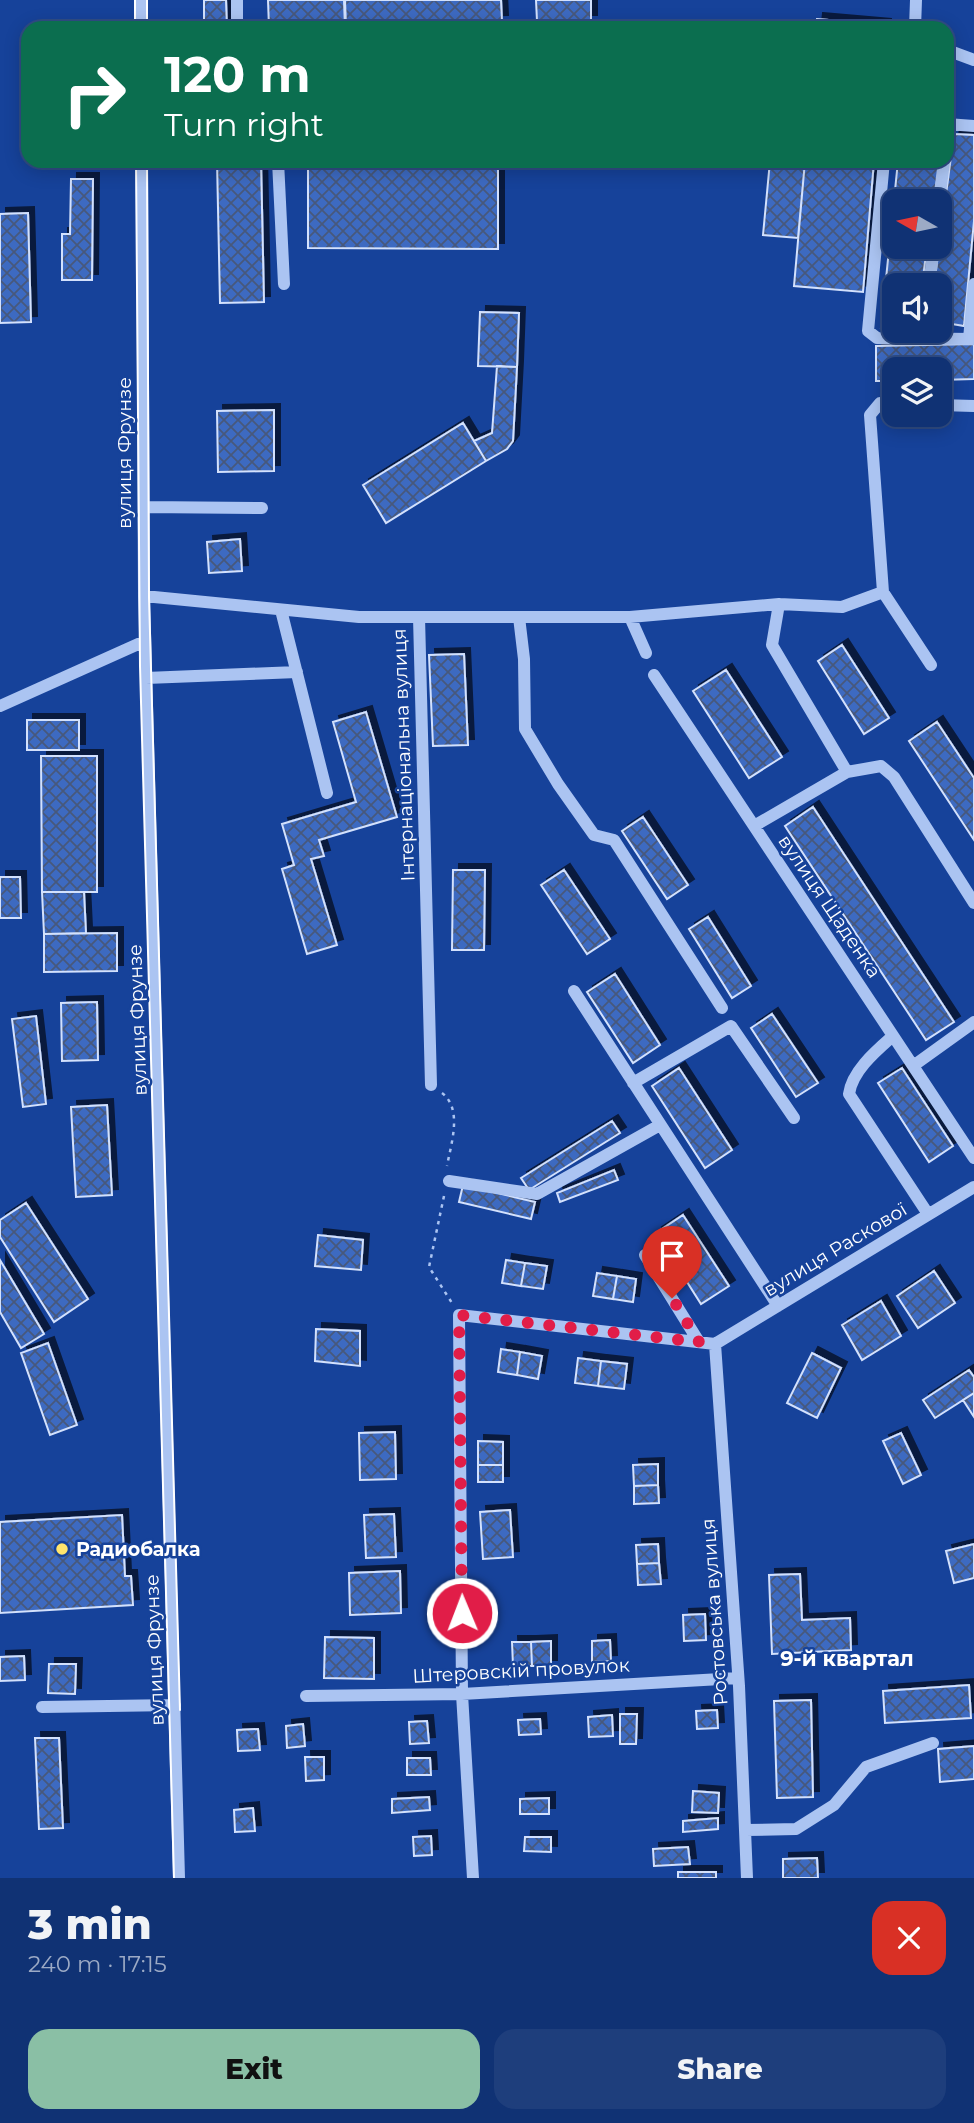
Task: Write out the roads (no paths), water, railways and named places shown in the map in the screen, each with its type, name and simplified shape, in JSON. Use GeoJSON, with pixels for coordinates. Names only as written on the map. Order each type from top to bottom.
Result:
{"type":"FeatureCollection","features":[{"type":"Feature","properties":{"kind":"street"},"geometry":{"type":"LineString","coordinates":[[141,0],[142,21]]}},
{"type":"Feature","properties":{"kind":"street"},"geometry":{"type":"LineString","coordinates":[[237,0],[237,21]]}},
{"type":"Feature","properties":{"kind":"street"},"geometry":{"type":"LineString","coordinates":[[915,21],[916,0]]}},
{"type":"Feature","properties":{"kind":"street"},"geometry":{"type":"LineString","coordinates":[[954,53],[974,60]]}},
{"type":"Feature","properties":{"kind":"street"},"geometry":{"type":"LineString","coordinates":[[954,124],[974,126]]}},
{"type":"Feature","properties":{"kind":"street","name":"вулиця Фрунзе"},"geometry":{"type":"LineString","coordinates":[[142,168],[144,596],[179,1878]]}},
{"type":"Feature","properties":{"kind":"street"},"geometry":{"type":"LineString","coordinates":[[278,168],[284,284]]}},
{"type":"Feature","properties":{"kind":"street"},"geometry":{"type":"LineString","coordinates":[[882,338],[877,338],[868,331],[883,168]]}},
{"type":"Feature","properties":{"kind":"street"},"geometry":{"type":"LineString","coordinates":[[940,189],[943,168]]}},
{"type":"Feature","properties":{"kind":"street"},"geometry":{"type":"LineString","coordinates":[[952,337],[972,339],[974,285]]}},
{"type":"Feature","properties":{"kind":"street"},"geometry":{"type":"LineString","coordinates":[[882,403],[870,415],[883,592],[931,665]]}},
{"type":"Feature","properties":{"kind":"street"},"geometry":{"type":"LineString","coordinates":[[952,405],[974,406]]}},
{"type":"Feature","properties":{"kind":"street"},"geometry":{"type":"LineString","coordinates":[[144,507],[262,508]]}},
{"type":"Feature","properties":{"kind":"street"},"geometry":{"type":"LineString","coordinates":[[419,617],[630,617],[779,604],[842,607],[883,592]]}},
{"type":"Feature","properties":{"kind":"street","name":"Інтернаціональна вулиця"},"geometry":{"type":"LineString","coordinates":[[144,596],[359,617],[419,617],[431,1085]]}},
{"type":"Feature","properties":{"kind":"street"},"geometry":{"type":"LineString","coordinates":[[779,604],[772,645],[847,772]]}},
{"type":"Feature","properties":{"kind":"street"},"geometry":{"type":"LineString","coordinates":[[281,610],[327,793]]}},
{"type":"Feature","properties":{"kind":"street"},"geometry":{"type":"LineString","coordinates":[[519,617],[524,659],[525,729],[558,784],[594,835],[614,840],[722,1008]]}},
{"type":"Feature","properties":{"kind":"street"},"geometry":{"type":"LineString","coordinates":[[630,617],[646,653]]}},
{"type":"Feature","properties":{"kind":"street"},"geometry":{"type":"LineString","coordinates":[[0,706],[145,641]]}},
{"type":"Feature","properties":{"kind":"street"},"geometry":{"type":"LineString","coordinates":[[146,678],[297,672]]}},
{"type":"Feature","properties":{"kind":"street","name":"вулиця Щаденка"},"geometry":{"type":"LineString","coordinates":[[654,675],[974,1158]]}},
{"type":"Feature","properties":{"kind":"street"},"geometry":{"type":"LineString","coordinates":[[754,826],[847,772],[881,766],[894,777],[974,903]]}},
{"type":"Feature","properties":{"kind":"street"},"geometry":{"type":"LineString","coordinates":[[574,991],[778,1306]]}},
{"type":"Feature","properties":{"kind":"street"},"geometry":{"type":"LineString","coordinates":[[913,1066],[974,1022]]}},
{"type":"Feature","properties":{"kind":"street"},"geometry":{"type":"LineString","coordinates":[[634,1083],[731,1026],[794,1118]]}},
{"type":"Feature","properties":{"kind":"street"},"geometry":{"type":"LineString","coordinates":[[893,1036],[851,1082],[849,1094],[928,1214]]}},
{"type":"Feature","properties":{"kind":"street"},"geometry":{"type":"LineString","coordinates":[[449,1181],[537,1194],[660,1125]]}},
{"type":"Feature","properties":{"kind":"street","name":"вулиця Раскової"},"geometry":{"type":"LineString","coordinates":[[715,1344],[974,1187]]}},
{"type":"Feature","properties":{"kind":"street"},"geometry":{"type":"LineString","coordinates":[[645,1255],[699,1342]]}},
{"type":"Feature","properties":{"kind":"street"},"geometry":{"type":"LineString","coordinates":[[473,1878],[463,1695],[459,1315],[715,1344]]}},
{"type":"Feature","properties":{"kind":"street","name":"Ростовська вулиця"},"geometry":{"type":"LineString","coordinates":[[715,1344],[738,1678],[747,1878]]}},
{"type":"Feature","properties":{"kind":"street","name":"Штеровскій провулок"},"geometry":{"type":"LineString","coordinates":[[306,1696],[463,1695],[738,1678]]}},
{"type":"Feature","properties":{"kind":"street"},"geometry":{"type":"LineString","coordinates":[[42,1707],[175,1705]]}},
{"type":"Feature","properties":{"kind":"street"},"geometry":{"type":"LineString","coordinates":[[745,1830],[796,1829],[834,1805],[866,1768],[933,1743]]}},
{"type":"Feature","properties":{"kind":"tram line"},"geometry":{"type":"LineString","coordinates":[[135,0],[135,21]]}},
{"type":"Feature","properties":{"kind":"tram line"},"geometry":{"type":"LineString","coordinates":[[147,0],[147,21]]}},
{"type":"Feature","properties":{"kind":"tram line"},"geometry":{"type":"LineString","coordinates":[[136,168],[140,666],[174,1878]]}},
{"type":"Feature","properties":{"kind":"tram line"},"geometry":{"type":"LineString","coordinates":[[147,168],[149,597],[180,1710]]}},
{"type":"Feature","properties":{"kind":"place","name":"Радиобалка"},"geometry":{"type":"Point","coordinates":[62,1549]}},
{"type":"Feature","properties":{"kind":"district","name":"9-й квартал"},"geometry":{"type":"Point","coordinates":[847,1659]}}]}
